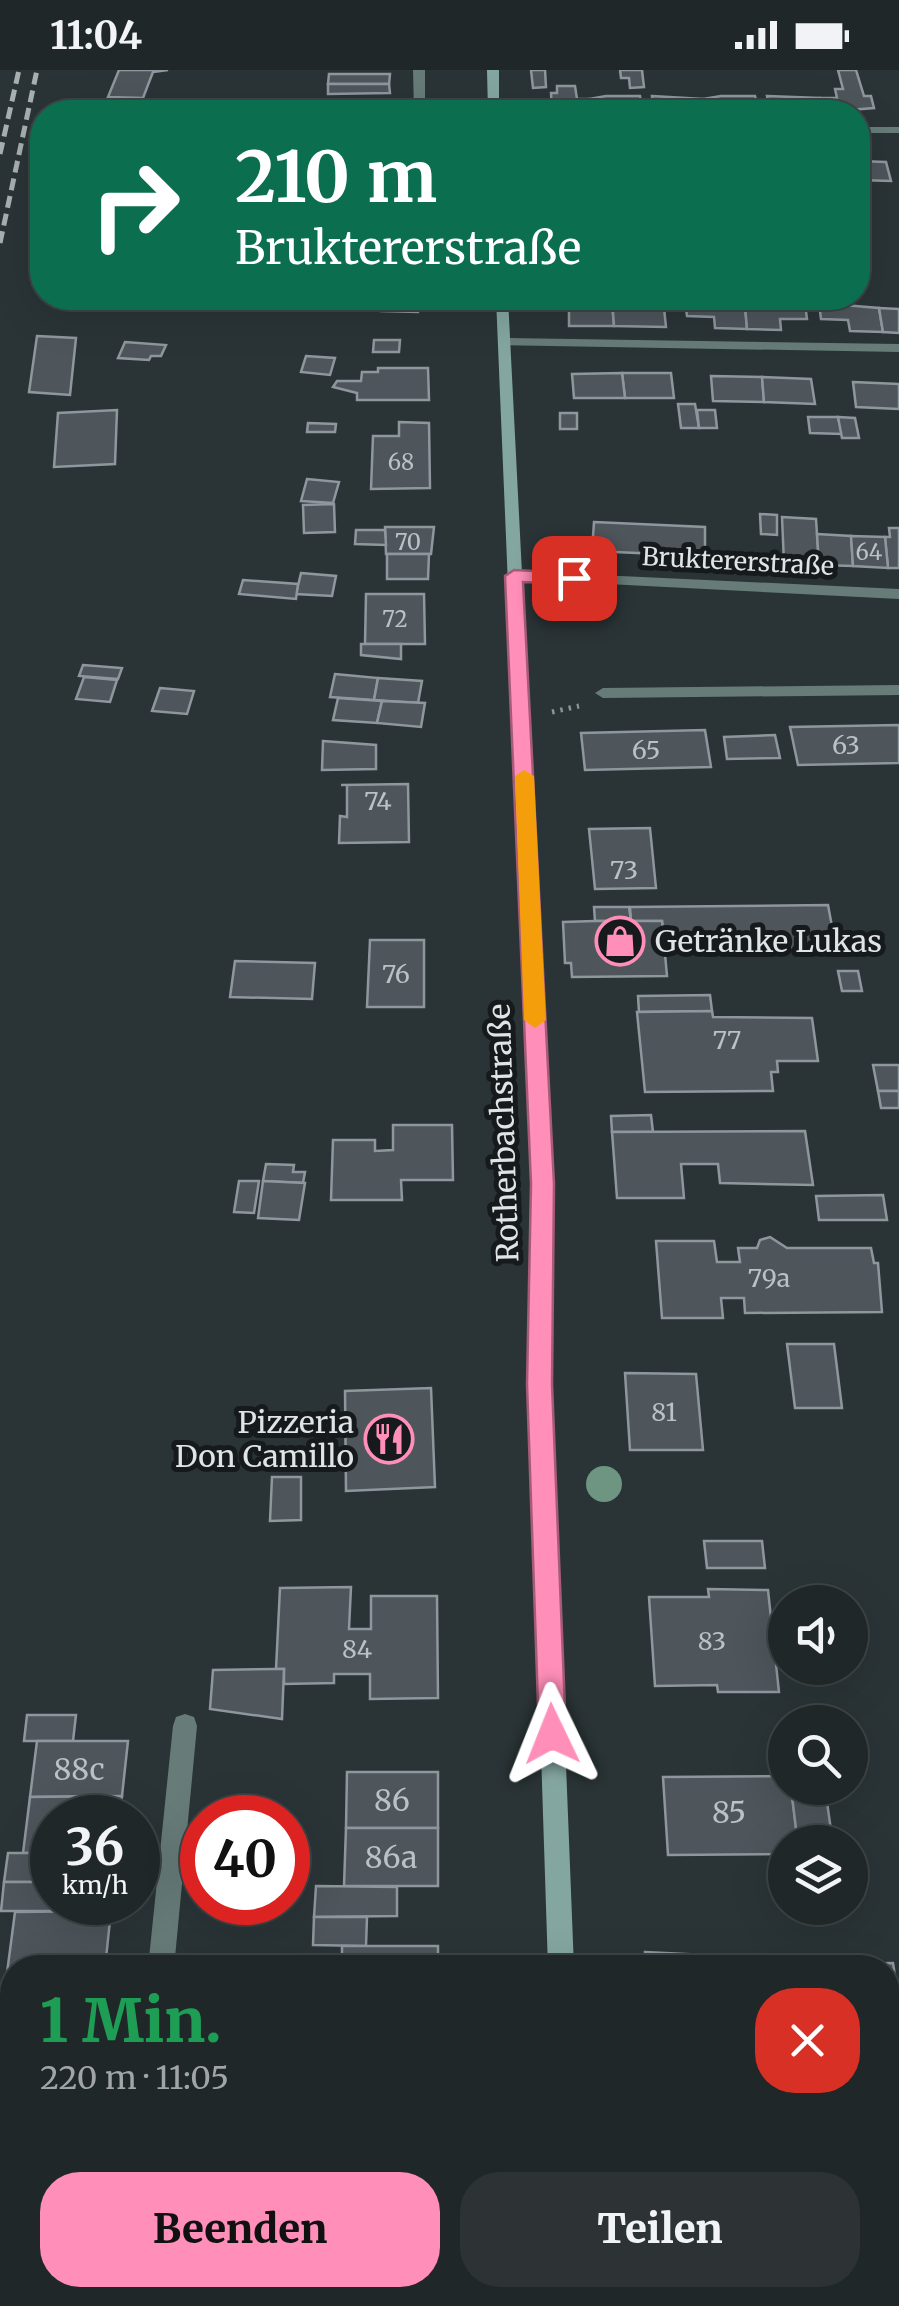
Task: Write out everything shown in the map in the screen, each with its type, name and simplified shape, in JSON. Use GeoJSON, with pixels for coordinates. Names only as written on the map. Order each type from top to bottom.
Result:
{"type":"FeatureCollection","features":[{"type":"Feature","properties":{"kind":"street"},"geometry":{"type":"LineString","coordinates":[[419,70],[420,100]]}},
{"type":"Feature","properties":{"kind":"street"},"geometry":{"type":"LineString","coordinates":[[493,70],[494,100]]}},
{"type":"Feature","properties":{"kind":"street"},"geometry":{"type":"LineString","coordinates":[[870,130],[899,130]]}},
{"type":"Feature","properties":{"kind":"street","name":"Rotherbachstraße"},"geometry":{"type":"LineString","coordinates":[[503,310],[542,1184],[540,1384],[561,1955]]}},
{"type":"Feature","properties":{"kind":"street"},"geometry":{"type":"LineString","coordinates":[[504,342],[899,348]]}},
{"type":"Feature","properties":{"kind":"street","name":"Bruktererstraße"},"geometry":{"type":"LineString","coordinates":[[514,576],[899,594]]}},
{"type":"Feature","properties":{"kind":"street"},"geometry":{"type":"LineString","coordinates":[[603,693],[899,690]]}},
{"type":"Feature","properties":{"kind":"street"},"geometry":{"type":"LineString","coordinates":[[162,1955],[186,1726]]}},
{"type":"Feature","properties":{"kind":"path"},"geometry":{"type":"LineString","coordinates":[[521,713],[570,711],[603,693]]}},
{"type":"Feature","properties":{"kind":"building"},"geometry":{"type":"Polygon","coordinates":[[[119,70],[168,70],[153,72],[143,98],[108,97],[119,70]]]}},
{"type":"Feature","properties":{"kind":"building"},"geometry":{"type":"Polygon","coordinates":[[[531,70],[545,70],[546,87],[533,88],[531,70]]]}},
{"type":"Feature","properties":{"kind":"building"},"geometry":{"type":"Polygon","coordinates":[[[620,70],[642,70],[644,87],[630,88],[629,78],[621,78],[620,70]]]}},
{"type":"Feature","properties":{"kind":"building"},"geometry":{"type":"Polygon","coordinates":[[[838,70],[856,70],[864,96],[871,96],[874,108],[870,108],[870,100],[821,100],[837,98],[835,89],[843,89],[838,70]]]}},
{"type":"Feature","properties":{"kind":"building"},"geometry":{"type":"Polygon","coordinates":[[[329,74],[390,74],[389,84],[328,84],[329,74]]]}},
{"type":"Feature","properties":{"kind":"building"},"geometry":{"type":"Polygon","coordinates":[[[328,84],[389,84],[390,93],[328,94],[328,84]]]}},
{"type":"Feature","properties":{"kind":"building"},"geometry":{"type":"Polygon","coordinates":[[[557,86],[575,86],[577,99],[589,100],[551,100],[551,93],[557,93],[557,86]]]}},
{"type":"Feature","properties":{"kind":"building"},"geometry":{"type":"Polygon","coordinates":[[[640,96],[641,100],[589,100],[640,96]]]}},
{"type":"Feature","properties":{"kind":"building"},"geometry":{"type":"Polygon","coordinates":[[[652,96],[703,100],[652,100],[652,96]]]}},
{"type":"Feature","properties":{"kind":"building"},"geometry":{"type":"Polygon","coordinates":[[[755,96],[756,100],[703,100],[755,96]]]}},
{"type":"Feature","properties":{"kind":"building"},"geometry":{"type":"Polygon","coordinates":[[[767,96],[821,100],[768,100],[767,96]]]}},
{"type":"Feature","properties":{"kind":"building"},"geometry":{"type":"Polygon","coordinates":[[[870,161],[886,162],[891,181],[870,180],[870,161]]]}},
{"type":"Feature","properties":{"kind":"building"},"geometry":{"type":"Polygon","coordinates":[[[879,308],[883,332],[850,331],[848,320],[821,319],[820,310],[879,308]]]}},
{"type":"Feature","properties":{"kind":"building"},"geometry":{"type":"Polygon","coordinates":[[[879,308],[899,309],[899,333],[883,332],[879,308]]]}},
{"type":"Feature","properties":{"kind":"building"},"geometry":{"type":"Polygon","coordinates":[[[569,310],[613,310],[614,326],[569,326],[569,310]]]}},
{"type":"Feature","properties":{"kind":"building"},"geometry":{"type":"Polygon","coordinates":[[[613,310],[664,310],[666,327],[614,326],[613,310]]]}},
{"type":"Feature","properties":{"kind":"building"},"geometry":{"type":"Polygon","coordinates":[[[686,310],[745,310],[747,329],[715,328],[714,317],[687,316],[686,310]]]}},
{"type":"Feature","properties":{"kind":"building"},"geometry":{"type":"Polygon","coordinates":[[[745,310],[806,310],[807,319],[780,319],[781,330],[747,329],[745,310]]]}},
{"type":"Feature","properties":{"kind":"building"},"geometry":{"type":"Polygon","coordinates":[[[37,336],[76,338],[70,395],[29,392],[37,336]]]}},
{"type":"Feature","properties":{"kind":"building"},"geometry":{"type":"Polygon","coordinates":[[[374,340],[400,340],[399,352],[373,352],[374,340]]]}},
{"type":"Feature","properties":{"kind":"building"},"geometry":{"type":"Polygon","coordinates":[[[125,342],[166,345],[161,356],[151,356],[149,360],[118,358],[125,342]]]}},
{"type":"Feature","properties":{"kind":"building"},"geometry":{"type":"Polygon","coordinates":[[[306,356],[335,358],[330,375],[301,372],[306,356]]]}},
{"type":"Feature","properties":{"kind":"building"},"geometry":{"type":"Polygon","coordinates":[[[378,368],[428,368],[429,400],[357,400],[357,393],[333,387],[337,381],[361,381],[362,372],[378,372],[378,368]]]}},
{"type":"Feature","properties":{"kind":"building"},"geometry":{"type":"Polygon","coordinates":[[[622,373],[671,373],[674,398],[625,398],[622,373]]]}},
{"type":"Feature","properties":{"kind":"building"},"geometry":{"type":"Polygon","coordinates":[[[622,373],[625,398],[574,398],[572,374],[622,373]]]}},
{"type":"Feature","properties":{"kind":"building"},"geometry":{"type":"Polygon","coordinates":[[[711,376],[762,377],[764,402],[713,401],[711,376]]]}},
{"type":"Feature","properties":{"kind":"building"},"geometry":{"type":"Polygon","coordinates":[[[762,377],[811,379],[815,404],[764,402],[762,377]]]}},
{"type":"Feature","properties":{"kind":"building"},"geometry":{"type":"Polygon","coordinates":[[[853,382],[899,384],[899,409],[856,407],[853,382]]]}},
{"type":"Feature","properties":{"kind":"building"},"geometry":{"type":"Polygon","coordinates":[[[678,404],[695,404],[699,428],[681,428],[678,404]]]}},
{"type":"Feature","properties":{"kind":"building"},"geometry":{"type":"Polygon","coordinates":[[[117,410],[115,464],[54,467],[58,413],[117,410]]]}},
{"type":"Feature","properties":{"kind":"building"},"geometry":{"type":"Polygon","coordinates":[[[697,410],[715,410],[717,428],[699,428],[697,410]]]}},
{"type":"Feature","properties":{"kind":"building"},"geometry":{"type":"Polygon","coordinates":[[[560,413],[577,413],[577,429],[560,429],[560,413]]]}},
{"type":"Feature","properties":{"kind":"building"},"geometry":{"type":"Polygon","coordinates":[[[808,417],[838,417],[842,434],[810,433],[808,417]]]}},
{"type":"Feature","properties":{"kind":"building"},"geometry":{"type":"Polygon","coordinates":[[[838,417],[855,418],[859,438],[842,438],[838,417]]]}},
{"type":"Feature","properties":{"kind":"building"},"geometry":{"type":"Polygon","coordinates":[[[399,422],[429,423],[430,488],[371,489],[373,436],[399,436],[399,422]]]}},
{"type":"Feature","properties":{"kind":"building"},"geometry":{"type":"Polygon","coordinates":[[[308,423],[336,424],[335,432],[307,432],[308,423]]]}},
{"type":"Feature","properties":{"kind":"building"},"geometry":{"type":"Polygon","coordinates":[[[307,479],[339,482],[333,503],[301,501],[307,479]]]}},
{"type":"Feature","properties":{"kind":"building"},"geometry":{"type":"Polygon","coordinates":[[[334,504],[335,532],[304,533],[303,505],[334,504]]]}},
{"type":"Feature","properties":{"kind":"building"},"geometry":{"type":"Polygon","coordinates":[[[760,514],[777,515],[777,535],[761,534],[760,514]]]}},
{"type":"Feature","properties":{"kind":"building"},"geometry":{"type":"Polygon","coordinates":[[[782,517],[816,519],[819,565],[784,563],[782,517]]]}},
{"type":"Feature","properties":{"kind":"building"},"geometry":{"type":"Polygon","coordinates":[[[594,522],[705,527],[705,556],[592,551],[594,522]]]}},
{"type":"Feature","properties":{"kind":"building"},"geometry":{"type":"Polygon","coordinates":[[[385,527],[434,527],[431,554],[386,554],[385,527]]]}},
{"type":"Feature","properties":{"kind":"building"},"geometry":{"type":"Polygon","coordinates":[[[889,528],[899,528],[899,568],[888,568],[885,537],[890,537],[889,528]]]}},
{"type":"Feature","properties":{"kind":"building"},"geometry":{"type":"Polygon","coordinates":[[[356,530],[385,530],[386,545],[355,544],[356,530]]]}},
{"type":"Feature","properties":{"kind":"building"},"geometry":{"type":"Polygon","coordinates":[[[817,534],[851,536],[853,566],[819,565],[817,534]]]}},
{"type":"Feature","properties":{"kind":"building"},"geometry":{"type":"Polygon","coordinates":[[[851,536],[885,537],[888,568],[853,566],[851,536]]]}},
{"type":"Feature","properties":{"kind":"building"},"geometry":{"type":"Polygon","coordinates":[[[387,554],[429,554],[428,579],[387,579],[387,554]]]}},
{"type":"Feature","properties":{"kind":"building"},"geometry":{"type":"Polygon","coordinates":[[[301,573],[336,576],[332,596],[296,594],[301,573]]]}},
{"type":"Feature","properties":{"kind":"building"},"geometry":{"type":"Polygon","coordinates":[[[243,580],[298,584],[296,599],[239,594],[243,580]]]}},
{"type":"Feature","properties":{"kind":"building"},"geometry":{"type":"Polygon","coordinates":[[[366,594],[424,594],[425,644],[365,644],[366,594]]]}},
{"type":"Feature","properties":{"kind":"building"},"geometry":{"type":"Polygon","coordinates":[[[361,644],[401,644],[401,659],[361,655],[361,644]]]}},
{"type":"Feature","properties":{"kind":"building"},"geometry":{"type":"Polygon","coordinates":[[[83,665],[122,668],[118,679],[79,676],[83,665]]]}},
{"type":"Feature","properties":{"kind":"building"},"geometry":{"type":"Polygon","coordinates":[[[335,674],[378,678],[374,700],[330,697],[335,674]]]}},
{"type":"Feature","properties":{"kind":"building"},"geometry":{"type":"Polygon","coordinates":[[[84,677],[117,680],[110,702],[76,699],[84,677]]]}},
{"type":"Feature","properties":{"kind":"building"},"geometry":{"type":"Polygon","coordinates":[[[378,678],[422,681],[418,703],[374,700],[378,678]]]}},
{"type":"Feature","properties":{"kind":"building"},"geometry":{"type":"Polygon","coordinates":[[[160,688],[194,691],[187,714],[152,711],[160,688]]]}},
{"type":"Feature","properties":{"kind":"building"},"geometry":{"type":"Polygon","coordinates":[[[338,698],[382,701],[377,723],[333,720],[338,698]]]}},
{"type":"Feature","properties":{"kind":"building"},"geometry":{"type":"Polygon","coordinates":[[[382,701],[425,703],[421,727],[377,723],[382,701]]]}},
{"type":"Feature","properties":{"kind":"building"},"geometry":{"type":"Polygon","coordinates":[[[899,725],[899,763],[798,765],[790,727],[899,725]]]}},
{"type":"Feature","properties":{"kind":"building"},"geometry":{"type":"Polygon","coordinates":[[[705,730],[711,767],[585,770],[581,733],[705,730]]]}},
{"type":"Feature","properties":{"kind":"building"},"geometry":{"type":"Polygon","coordinates":[[[775,735],[780,758],[727,759],[724,737],[775,735]]]}},
{"type":"Feature","properties":{"kind":"building"},"geometry":{"type":"Polygon","coordinates":[[[323,741],[376,745],[376,769],[322,770],[323,741]]]}},
{"type":"Feature","properties":{"kind":"building"},"geometry":{"type":"Polygon","coordinates":[[[408,784],[409,842],[339,843],[340,816],[347,817],[347,785],[341,785],[408,784]]]}},
{"type":"Feature","properties":{"kind":"building"},"geometry":{"type":"Polygon","coordinates":[[[650,828],[656,888],[595,889],[589,829],[650,828]]]}},
{"type":"Feature","properties":{"kind":"building"},"geometry":{"type":"Polygon","coordinates":[[[828,905],[836,948],[753,949],[664,943],[662,921],[631,921],[630,907],[828,905]]]}},
{"type":"Feature","properties":{"kind":"building"},"geometry":{"type":"Polygon","coordinates":[[[594,907],[629,907],[631,921],[595,921],[594,907]]]}},
{"type":"Feature","properties":{"kind":"building"},"geometry":{"type":"Polygon","coordinates":[[[662,921],[667,976],[572,977],[571,963],[565,963],[563,922],[662,921]]]}},
{"type":"Feature","properties":{"kind":"building"},"geometry":{"type":"Polygon","coordinates":[[[370,940],[424,940],[424,1007],[367,1007],[370,940]]]}},
{"type":"Feature","properties":{"kind":"building"},"geometry":{"type":"Polygon","coordinates":[[[235,961],[315,963],[312,999],[230,997],[235,961]]]}},
{"type":"Feature","properties":{"kind":"building"},"geometry":{"type":"Polygon","coordinates":[[[838,971],[858,971],[862,991],[842,991],[838,971]]]}},
{"type":"Feature","properties":{"kind":"building"},"geometry":{"type":"Polygon","coordinates":[[[710,995],[712,1011],[639,1012],[638,996],[710,995]]]}},
{"type":"Feature","properties":{"kind":"building"},"geometry":{"type":"Polygon","coordinates":[[[712,1011],[713,1017],[812,1018],[818,1061],[777,1061],[778,1072],[771,1072],[773,1091],[645,1092],[637,1012],[712,1011]]]}},
{"type":"Feature","properties":{"kind":"building"},"geometry":{"type":"Polygon","coordinates":[[[873,1065],[899,1065],[899,1091],[878,1091],[873,1065]]]}},
{"type":"Feature","properties":{"kind":"building"},"geometry":{"type":"Polygon","coordinates":[[[878,1091],[899,1091],[899,1108],[881,1108],[878,1091]]]}},
{"type":"Feature","properties":{"kind":"building"},"geometry":{"type":"Polygon","coordinates":[[[651,1115],[653,1132],[612,1132],[611,1116],[651,1115]]]}},
{"type":"Feature","properties":{"kind":"building"},"geometry":{"type":"Polygon","coordinates":[[[393,1125],[452,1125],[453,1180],[401,1180],[402,1200],[331,1200],[333,1140],[375,1140],[375,1151],[393,1150],[393,1125]]]}},
{"type":"Feature","properties":{"kind":"building"},"geometry":{"type":"Polygon","coordinates":[[[805,1131],[813,1185],[720,1183],[718,1164],[681,1164],[684,1198],[617,1198],[612,1132],[805,1131]]]}},
{"type":"Feature","properties":{"kind":"building"},"geometry":{"type":"Polygon","coordinates":[[[266,1164],[294,1165],[293,1172],[305,1172],[303,1183],[263,1181],[266,1164]]]}},
{"type":"Feature","properties":{"kind":"building"},"geometry":{"type":"Polygon","coordinates":[[[239,1181],[259,1181],[254,1213],[234,1212],[239,1181]]]}},
{"type":"Feature","properties":{"kind":"building"},"geometry":{"type":"Polygon","coordinates":[[[263,1181],[305,1183],[299,1220],[258,1218],[263,1181]]]}},
{"type":"Feature","properties":{"kind":"building"},"geometry":{"type":"Polygon","coordinates":[[[883,1195],[887,1220],[819,1220],[816,1196],[883,1195]]]}},
{"type":"Feature","properties":{"kind":"building"},"geometry":{"type":"Polygon","coordinates":[[[770,1237],[787,1248],[871,1248],[874,1263],[878,1263],[882,1312],[745,1313],[744,1298],[721,1298],[723,1318],[662,1318],[656,1241],[714,1241],[717,1262],[740,1262],[738,1248],[757,1248],[760,1240],[770,1237]]]}},
{"type":"Feature","properties":{"kind":"building"},"geometry":{"type":"Polygon","coordinates":[[[787,1344],[834,1344],[842,1408],[795,1408],[787,1344]]]}},
{"type":"Feature","properties":{"kind":"building"},"geometry":{"type":"Polygon","coordinates":[[[625,1373],[696,1374],[703,1450],[630,1450],[625,1373]]]}},
{"type":"Feature","properties":{"kind":"building","name":"Pizzeria Don Camillo"},"geometry":{"type":"Polygon","coordinates":[[[431,1388],[435,1487],[346,1491],[345,1391],[431,1388]]]}},
{"type":"Feature","properties":{"kind":"building"},"geometry":{"type":"Polygon","coordinates":[[[272,1477],[301,1477],[301,1520],[270,1521],[272,1477]]]}},
{"type":"Feature","properties":{"kind":"building"},"geometry":{"type":"Polygon","coordinates":[[[704,1541],[762,1541],[765,1568],[707,1568],[704,1541]]]}},
{"type":"Feature","properties":{"kind":"building"},"geometry":{"type":"Polygon","coordinates":[[[351,1587],[349,1629],[371,1629],[371,1596],[437,1596],[438,1698],[370,1699],[370,1674],[334,1674],[334,1683],[284,1684],[284,1669],[276,1669],[280,1588],[351,1587]]]}},
{"type":"Feature","properties":{"kind":"building"},"geometry":{"type":"Polygon","coordinates":[[[708,1589],[768,1590],[768,1685],[778,1685],[779,1692],[718,1692],[717,1685],[655,1686],[649,1597],[709,1597],[708,1589]]]}},
{"type":"Feature","properties":{"kind":"building"},"geometry":{"type":"Polygon","coordinates":[[[284,1669],[282,1719],[210,1709],[213,1670],[284,1669]]]}},
{"type":"Feature","properties":{"kind":"building"},"geometry":{"type":"Polygon","coordinates":[[[27,1715],[76,1715],[73,1741],[24,1741],[27,1715]]]}},
{"type":"Feature","properties":{"kind":"building"},"geometry":{"type":"Polygon","coordinates":[[[37,1741],[128,1741],[122,1795],[30,1795],[37,1741]]]}},
{"type":"Feature","properties":{"kind":"building"},"geometry":{"type":"Polygon","coordinates":[[[347,1772],[438,1772],[438,1828],[346,1828],[347,1772]]]}},
{"type":"Feature","properties":{"kind":"building"},"geometry":{"type":"Polygon","coordinates":[[[768,1776],[768,1805],[793,1805],[796,1825],[768,1825],[768,1854],[668,1855],[663,1777],[768,1776]]]}},
{"type":"Feature","properties":{"kind":"building"},"geometry":{"type":"Polygon","coordinates":[[[30,1797],[30,1853],[23,1853],[30,1797]]]}},
{"type":"Feature","properties":{"kind":"building"},"geometry":{"type":"Polygon","coordinates":[[[793,1805],[827,1805],[830,1825],[796,1825],[793,1805]]]}},
{"type":"Feature","properties":{"kind":"building"},"geometry":{"type":"Polygon","coordinates":[[[346,1828],[438,1828],[438,1886],[344,1886],[346,1828]]]}},
{"type":"Feature","properties":{"kind":"building"},"geometry":{"type":"Polygon","coordinates":[[[8,1853],[30,1853],[30,1882],[4,1882],[8,1853]]]}},
{"type":"Feature","properties":{"kind":"building"},"geometry":{"type":"Polygon","coordinates":[[[4,1882],[30,1882],[30,1911],[1,1911],[4,1882]]]}},
{"type":"Feature","properties":{"kind":"building"},"geometry":{"type":"Polygon","coordinates":[[[316,1886],[397,1887],[397,1916],[314,1917],[316,1886]]]}},
{"type":"Feature","properties":{"kind":"building"},"geometry":{"type":"Polygon","coordinates":[[[15,1912],[30,1912],[30,1925],[110,1925],[106,1955],[9,1955],[15,1912]]]}},
{"type":"Feature","properties":{"kind":"building"},"geometry":{"type":"Polygon","coordinates":[[[314,1917],[367,1917],[366,1946],[313,1945],[314,1917]]]}},
{"type":"Feature","properties":{"kind":"building"},"geometry":{"type":"Polygon","coordinates":[[[342,1946],[438,1946],[438,1955],[342,1955],[342,1946]]]}},
{"type":"Feature","properties":{"kind":"building"},"geometry":{"type":"Polygon","coordinates":[[[645,1952],[705,1955],[645,1955],[645,1952]]]}},
{"type":"Feature","properties":{"kind":"railway"},"geometry":{"type":"LineString","coordinates":[[0,154],[19,70]]}},
{"type":"Feature","properties":{"kind":"railway"},"geometry":{"type":"LineString","coordinates":[[31,100],[37,70]]}},
{"type":"Feature","properties":{"kind":"railway"},"geometry":{"type":"LineString","coordinates":[[0,243],[30,103]]}},
{"type":"Feature","properties":{"kind":"slow traffic"},"geometry":{"type":"LineString","coordinates":[[524,776],[535,1020]]}},
{"type":"Feature","properties":{"kind":"place","name":"Getränke Lukas"},"geometry":{"type":"Point","coordinates":[620,941]}},
{"type":"Feature","properties":{"kind":"place","name":"Pizzeria Don Camillo"},"geometry":{"type":"Point","coordinates":[389,1439]}},
{"type":"Feature","properties":{"kind":"route"},"geometry":{"type":"LineString","coordinates":[[552,1734],[540,1384],[542,1184],[514,576],[574,578]]}}]}
